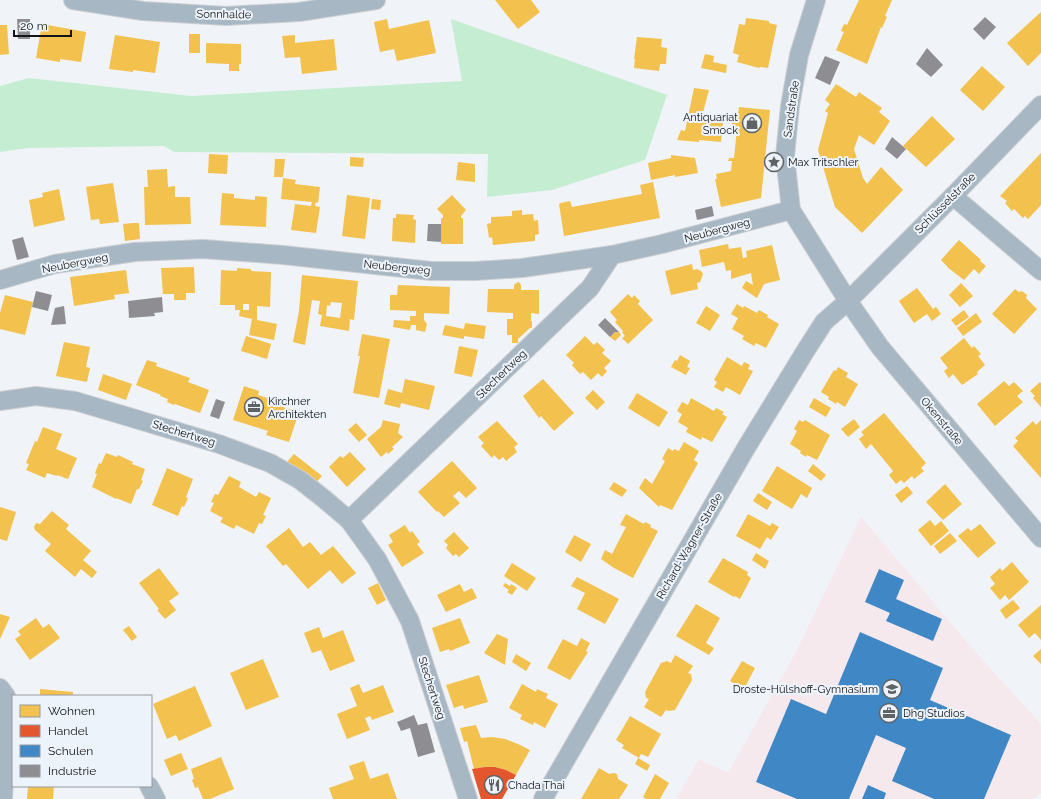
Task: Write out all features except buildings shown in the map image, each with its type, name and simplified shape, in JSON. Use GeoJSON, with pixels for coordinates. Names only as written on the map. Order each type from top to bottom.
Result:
{"type":"FeatureCollection","features":[{"type":"Feature","properties":{"kind":"street","name":"Sonnhalde"},"geometry":{"type":"LineString","coordinates":[[73,0],[143,11],[226,16],[299,12],[376,0]]}},
{"type":"Feature","properties":{"kind":"street","name":"Sandstraße"},"geometry":{"type":"LineString","coordinates":[[816,0],[799,55],[790,106],[785,156],[791,210],[848,301]]}},
{"type":"Feature","properties":{"kind":"street","name":"Schlüsselstraße"},"geometry":{"type":"LineString","coordinates":[[848,301],[1041,105]]}},
{"type":"Feature","properties":{"kind":"street"},"geometry":{"type":"LineString","coordinates":[[953,196],[1041,271]]}},
{"type":"Feature","properties":{"kind":"street","name":"Neubergweg"},"geometry":{"type":"LineString","coordinates":[[0,280],[55,264],[135,252],[203,249],[283,255],[431,271],[475,271],[522,268],[612,255],[662,244],[791,210]]}},
{"type":"Feature","properties":{"kind":"street","name":"Stechertweg"},"geometry":{"type":"LineString","coordinates":[[349,520],[590,288],[612,255]]}},
{"type":"Feature","properties":{"kind":"street","name":"Okenstraße"},"geometry":{"type":"LineString","coordinates":[[848,301],[880,347],[1041,538]]}},
{"type":"Feature","properties":{"kind":"street","name":"Richard-Wagner-Straße"},"geometry":{"type":"LineString","coordinates":[[542,799],[746,448],[802,356],[824,322],[848,301]]}},
{"type":"Feature","properties":{"kind":"street","name":"Stechertweg"},"geometry":{"type":"LineString","coordinates":[[0,401],[36,396],[75,401],[242,452],[270,463],[300,480],[349,520],[377,559],[410,621],[468,799]]}},
{"type":"Feature","properties":{"kind":"street"},"geometry":{"type":"LineString","coordinates":[[0,688],[6,696],[7,724],[3,799]]}},
{"type":"Feature","properties":{"kind":"street"},"geometry":{"type":"LineString","coordinates":[[150,787],[156,799]]}},
{"type":"Feature","properties":{"kind":"shaded area","name":"Droste-Hülshoff-Gymnasium"},"geometry":{"type":"Polygon","coordinates":[[[861,517],[972,648],[1041,724],[1041,793],[1034,799],[676,799],[699,759],[728,773],[795,654],[861,517]]]}},
{"type":"Feature","properties":{"kind":"green space"},"geometry":{"type":"Polygon","coordinates":[[[451,19],[667,95],[645,160],[552,190],[487,197],[488,154],[174,152],[164,146],[28,148],[0,152],[0,86],[29,78],[191,96],[462,81],[451,19]]]}},
{"type":"Feature","properties":{"kind":"place","name":"Antiquariat Smock"},"geometry":{"type":"Point","coordinates":[752,123]}},
{"type":"Feature","properties":{"kind":"place","name":"Max Tritschler"},"geometry":{"type":"Point","coordinates":[774,162]}},
{"type":"Feature","properties":{"kind":"place","name":"Kirchner Architekten"},"geometry":{"type":"Point","coordinates":[254,407]}},
{"type":"Feature","properties":{"kind":"place","name":"Droste-Hülshoff-Gymnasium"},"geometry":{"type":"Point","coordinates":[892,689]}},
{"type":"Feature","properties":{"kind":"place","name":"Dhg Studios"},"geometry":{"type":"Point","coordinates":[889,713]}},
{"type":"Feature","properties":{"kind":"place","name":"Chada Thai"},"geometry":{"type":"Point","coordinates":[494,785]}}]}
